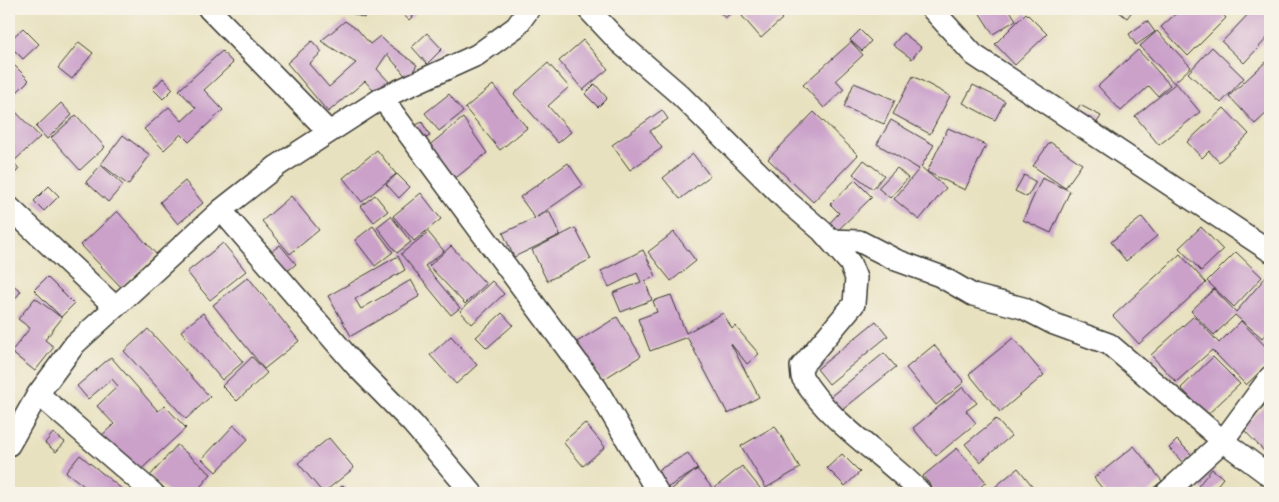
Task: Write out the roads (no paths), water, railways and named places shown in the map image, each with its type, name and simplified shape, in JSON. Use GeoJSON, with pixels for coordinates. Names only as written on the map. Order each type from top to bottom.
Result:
{"type":"FeatureCollection","features":[{"type":"Feature","properties":{"kind":"street"},"geometry":{"type":"LineString","coordinates":[[209,9],[329,132]]}},
{"type":"Feature","properties":{"kind":"street"},"geometry":{"type":"LineString","coordinates":[[9,445],[38,394],[75,344],[221,210],[277,166],[382,98],[477,55],[516,27],[529,9]]}},
{"type":"Feature","properties":{"kind":"street"},"geometry":{"type":"LineString","coordinates":[[588,9],[620,43],[679,94],[773,188],[830,240],[850,264],[856,278],[854,304],[801,367],[802,377],[846,430],[899,470],[921,493]]}},
{"type":"Feature","properties":{"kind":"street"},"geometry":{"type":"LineString","coordinates":[[932,9],[974,55],[1270,252]]}},
{"type":"Feature","properties":{"kind":"street"},"geometry":{"type":"LineString","coordinates":[[382,98],[597,389],[658,493]]}},
{"type":"Feature","properties":{"kind":"street"},"geometry":{"type":"LineString","coordinates":[[9,207],[115,307]]}},
{"type":"Feature","properties":{"kind":"street"},"geometry":{"type":"LineString","coordinates":[[221,210],[356,366],[412,424],[472,493]]}},
{"type":"Feature","properties":{"kind":"street"},"geometry":{"type":"LineString","coordinates":[[830,240],[859,241],[896,260],[940,276],[973,295],[1023,308],[1054,324],[1109,344],[1223,441],[1270,476]]}},
{"type":"Feature","properties":{"kind":"street"},"geometry":{"type":"LineString","coordinates":[[1166,493],[1223,441],[1270,377]]}},
{"type":"Feature","properties":{"kind":"street"},"geometry":{"type":"LineString","coordinates":[[38,394],[153,493]]}}]}
